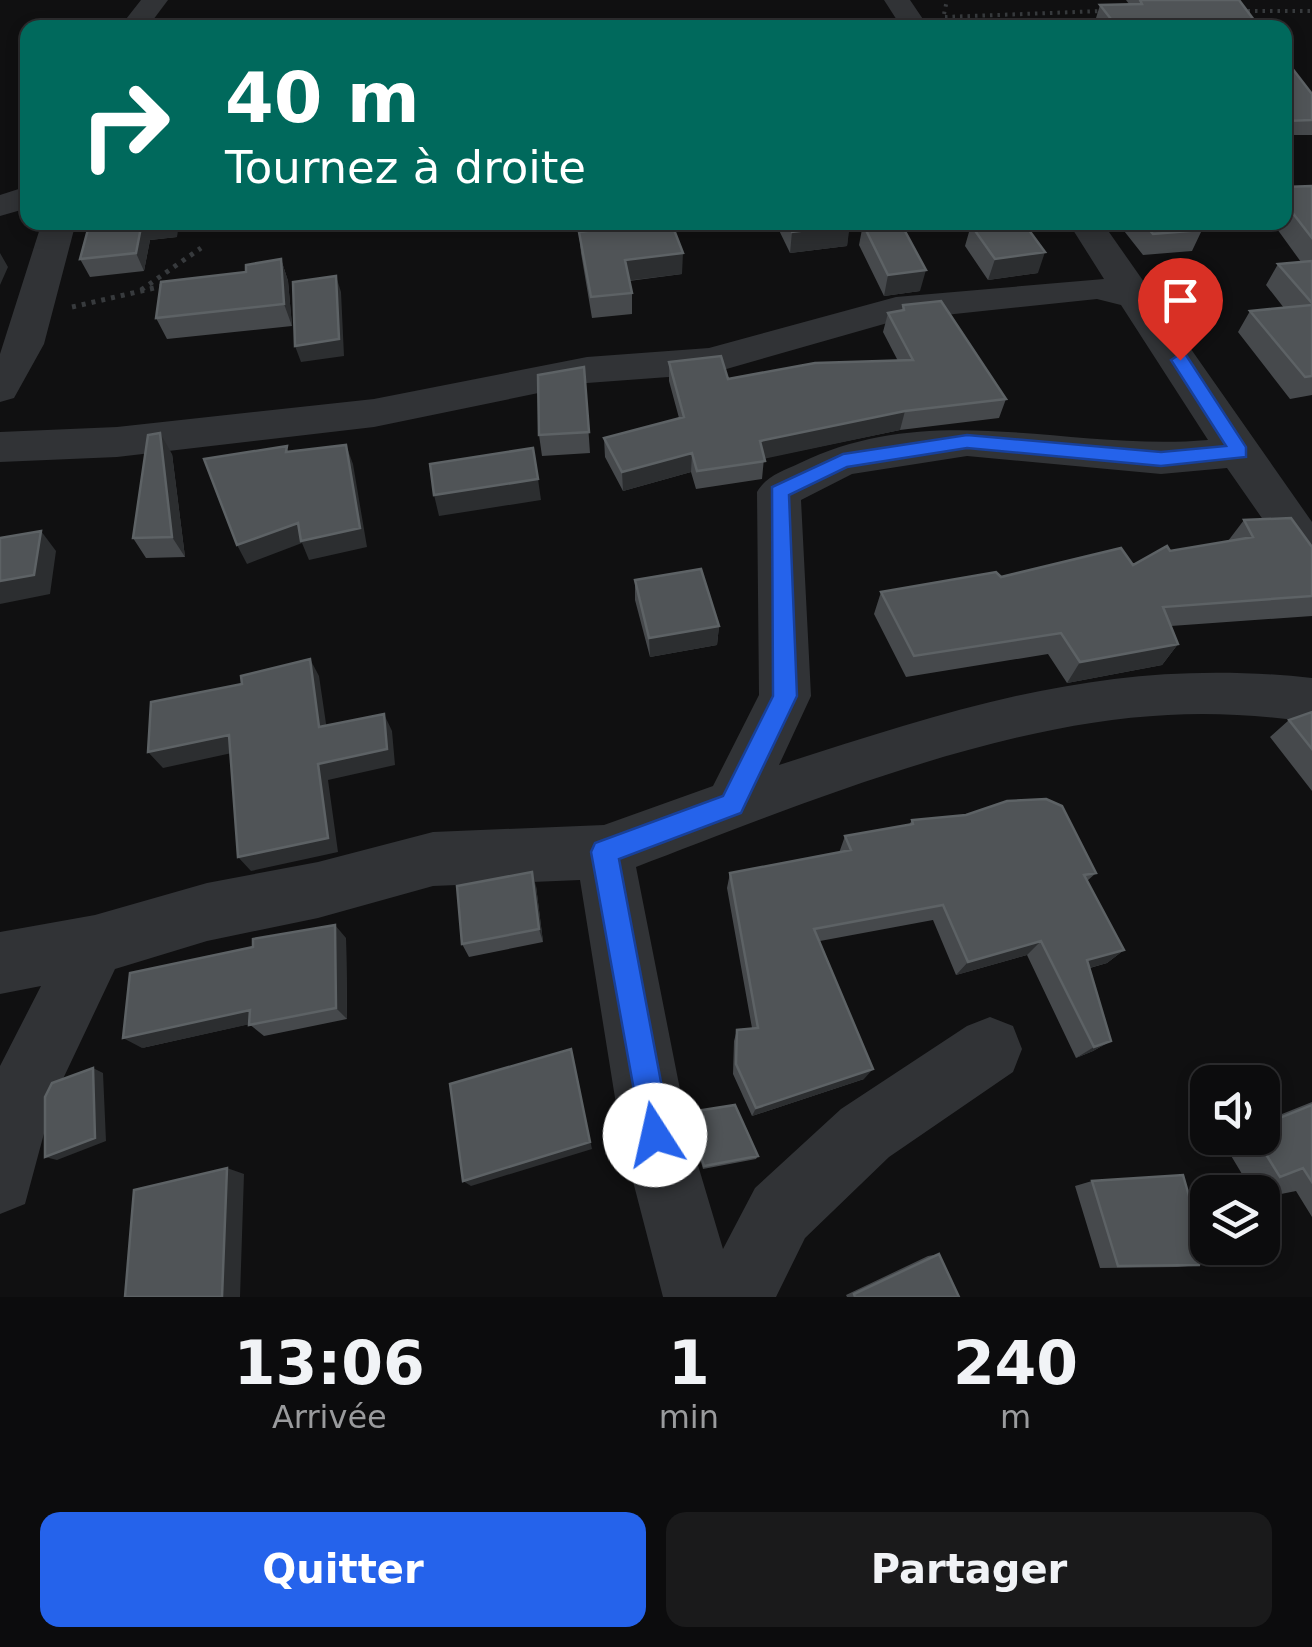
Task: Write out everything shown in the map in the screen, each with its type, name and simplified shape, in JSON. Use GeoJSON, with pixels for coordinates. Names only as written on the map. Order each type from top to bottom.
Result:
{"type":"FeatureCollection","features":[{"type":"Feature","properties":{"kind":"street"},"geometry":{"type":"LineString","coordinates":[[139,20],[155,0]]}},
{"type":"Feature","properties":{"kind":"street"},"geometry":{"type":"LineString","coordinates":[[0,389],[24,344],[57,230]]}},
{"type":"Feature","properties":{"kind":"street"},"geometry":{"type":"LineString","coordinates":[[1092,230],[1239,452],[1312,554]]}},
{"type":"Feature","properties":{"kind":"street"},"geometry":{"type":"LineString","coordinates":[[0,446],[116,442],[282,420],[374,413],[587,370],[708,361],[896,309],[1097,288],[1140,298]]}},
{"type":"Feature","properties":{"kind":"street"},"geometry":{"type":"LineString","coordinates":[[732,804],[785,696],[779,492],[843,460],[967,441],[1161,459],[1239,452]]}},
{"type":"Feature","properties":{"kind":"street"},"geometry":{"type":"LineString","coordinates":[[0,963],[94,945],[207,912],[318,890],[433,859],[604,852],[732,804],[1005,718],[1171,692],[1275,693],[1312,700]]}},
{"type":"Feature","properties":{"kind":"street"},"geometry":{"type":"LineString","coordinates":[[604,852],[655,1135],[700,1297]]}},
{"type":"Feature","properties":{"kind":"street"},"geometry":{"type":"LineString","coordinates":[[0,1179],[22,1094],[94,945]]}},
{"type":"Feature","properties":{"kind":"street"},"geometry":{"type":"LineString","coordinates":[[737,1297],[780,1214],[865,1133],[990,1049]]}},
{"type":"Feature","properties":{"kind":"path"},"geometry":{"type":"LineString","coordinates":[[1100,11],[1112,0]]}},
{"type":"Feature","properties":{"kind":"path"},"geometry":{"type":"LineString","coordinates":[[944,17],[1115,10]]}},
{"type":"Feature","properties":{"kind":"path"},"geometry":{"type":"LineString","coordinates":[[1100,11],[1101,20]]}},
{"type":"Feature","properties":{"kind":"path"},"geometry":{"type":"LineString","coordinates":[[1238,11],[1312,11]]}},
{"type":"Feature","properties":{"kind":"path"},"geometry":{"type":"LineString","coordinates":[[140,290],[201,248]]}},
{"type":"Feature","properties":{"kind":"path"},"geometry":{"type":"LineString","coordinates":[[32,318],[174,284]]}},
{"type":"Feature","properties":{"kind":"building"},"geometry":{"type":"Polygon","coordinates":[[[1140,0],[1239,0],[1254,20],[1112,20],[1100,5],[1142,4],[1140,0]]]}},
{"type":"Feature","properties":{"kind":"building"},"geometry":{"type":"Polygon","coordinates":[[[1292,68],[1312,94],[1312,120],[1292,121],[1292,68]]]}},
{"type":"Feature","properties":{"kind":"building"},"geometry":{"type":"Polygon","coordinates":[[[1312,186],[1312,238],[1292,212],[1292,187],[1312,186]]]}},
{"type":"Feature","properties":{"kind":"building"},"geometry":{"type":"Polygon","coordinates":[[[88,230],[140,230],[136,253],[80,259],[88,230]]]}},
{"type":"Feature","properties":{"kind":"building"},"geometry":{"type":"Polygon","coordinates":[[[674,230],[683,253],[625,260],[632,293],[591,297],[579,232],[674,230]]]}},
{"type":"Feature","properties":{"kind":"building"},"geometry":{"type":"Polygon","coordinates":[[[866,230],[904,230],[926,270],[888,275],[866,230]]]}},
{"type":"Feature","properties":{"kind":"building"},"geometry":{"type":"Polygon","coordinates":[[[975,230],[1029,230],[1045,252],[995,259],[975,230]]]}},
{"type":"Feature","properties":{"kind":"building"},"geometry":{"type":"Polygon","coordinates":[[[1150,230],[1202,230],[1153,234],[1150,230]]]}},
{"type":"Feature","properties":{"kind":"building"},"geometry":{"type":"Polygon","coordinates":[[[281,259],[284,304],[156,318],[161,282],[246,272],[246,265],[281,259]]]}},
{"type":"Feature","properties":{"kind":"building"},"geometry":{"type":"Polygon","coordinates":[[[1312,261],[1312,303],[1278,264],[1312,261]]]}},
{"type":"Feature","properties":{"kind":"building"},"geometry":{"type":"Polygon","coordinates":[[[336,276],[339,339],[295,346],[293,282],[336,276]]]}},
{"type":"Feature","properties":{"kind":"building"},"geometry":{"type":"Polygon","coordinates":[[[941,301],[1006,399],[905,411],[760,441],[765,461],[697,471],[692,453],[622,472],[604,438],[684,417],[669,362],[721,356],[728,379],[815,363],[913,360],[888,313],[904,310],[903,305],[941,301]]]}},
{"type":"Feature","properties":{"kind":"building"},"geometry":{"type":"Polygon","coordinates":[[[1312,305],[1312,376],[1305,377],[1250,311],[1312,305]]]}},
{"type":"Feature","properties":{"kind":"building"},"geometry":{"type":"Polygon","coordinates":[[[584,367],[589,432],[539,435],[538,375],[584,367]]]}},
{"type":"Feature","properties":{"kind":"building"},"geometry":{"type":"Polygon","coordinates":[[[160,433],[172,537],[133,538],[148,435],[160,433]]]}},
{"type":"Feature","properties":{"kind":"building"},"geometry":{"type":"Polygon","coordinates":[[[346,445],[360,528],[301,541],[298,523],[237,545],[204,459],[287,446],[286,452],[346,445]]]}},
{"type":"Feature","properties":{"kind":"building"},"geometry":{"type":"Polygon","coordinates":[[[533,448],[538,479],[434,495],[430,464],[533,448]]]}},
{"type":"Feature","properties":{"kind":"building"},"geometry":{"type":"Polygon","coordinates":[[[1291,518],[1312,547],[1312,596],[1163,607],[1178,644],[1080,662],[1061,633],[914,656],[881,592],[996,572],[1001,577],[1121,548],[1133,565],[1167,546],[1170,551],[1253,537],[1244,520],[1291,518]]]}},
{"type":"Feature","properties":{"kind":"building"},"geometry":{"type":"Polygon","coordinates":[[[41,531],[34,575],[0,581],[0,538],[41,531]]]}},
{"type":"Feature","properties":{"kind":"building"},"geometry":{"type":"Polygon","coordinates":[[[701,569],[719,626],[649,638],[635,580],[701,569]]]}},
{"type":"Feature","properties":{"kind":"building"},"geometry":{"type":"Polygon","coordinates":[[[310,659],[319,727],[384,714],[387,749],[318,764],[328,838],[238,857],[229,735],[148,752],[151,702],[242,684],[241,676],[310,659]]]}},
{"type":"Feature","properties":{"kind":"building"},"geometry":{"type":"Polygon","coordinates":[[[1312,712],[1312,749],[1289,720],[1312,712]]]}},
{"type":"Feature","properties":{"kind":"building"},"geometry":{"type":"Polygon","coordinates":[[[1046,799],[1062,806],[1096,873],[1084,875],[1124,950],[1087,960],[1111,1041],[1094,1047],[1041,941],[968,962],[943,905],[814,929],[873,1069],[756,1108],[736,1064],[737,1030],[758,1028],[730,873],[851,850],[845,836],[913,824],[912,820],[966,815],[1007,801],[1046,799]]]}},
{"type":"Feature","properties":{"kind":"building"},"geometry":{"type":"Polygon","coordinates":[[[532,872],[539,929],[462,944],[457,886],[532,872]]]}},
{"type":"Feature","properties":{"kind":"building"},"geometry":{"type":"Polygon","coordinates":[[[335,925],[336,1008],[249,1025],[250,1010],[123,1038],[130,973],[253,947],[253,939],[335,925]]]}},
{"type":"Feature","properties":{"kind":"building"},"geometry":{"type":"Polygon","coordinates":[[[571,1049],[590,1142],[463,1181],[450,1084],[571,1049]]]}},
{"type":"Feature","properties":{"kind":"building"},"geometry":{"type":"Polygon","coordinates":[[[93,1068],[95,1138],[45,1157],[45,1097],[52,1083],[93,1068]]]}},
{"type":"Feature","properties":{"kind":"building"},"geometry":{"type":"Polygon","coordinates":[[[735,1105],[758,1156],[704,1166],[693,1130],[698,1128],[690,1112],[735,1105]]]}},
{"type":"Feature","properties":{"kind":"building"},"geometry":{"type":"Polygon","coordinates":[[[1312,1105],[1312,1182],[1303,1168],[1280,1177],[1266,1155],[1280,1155],[1280,1118],[1312,1105]]]}},
{"type":"Feature","properties":{"kind":"building"},"geometry":{"type":"Polygon","coordinates":[[[227,1168],[222,1297],[125,1297],[134,1190],[227,1168]]]}},
{"type":"Feature","properties":{"kind":"building"},"geometry":{"type":"Polygon","coordinates":[[[1183,1175],[1190,1200],[1190,1265],[1199,1265],[1118,1266],[1092,1181],[1183,1175]]]}},
{"type":"Feature","properties":{"kind":"building"},"geometry":{"type":"Polygon","coordinates":[[[939,1254],[959,1297],[855,1297],[854,1294],[939,1254]]]}},
{"type":"Feature","properties":{"kind":"route"},"geometry":{"type":"LineString","coordinates":[[655,1135],[604,852],[732,804],[785,696],[779,492],[843,460],[967,441],[1161,459],[1239,452],[1180,360]]}}]}
